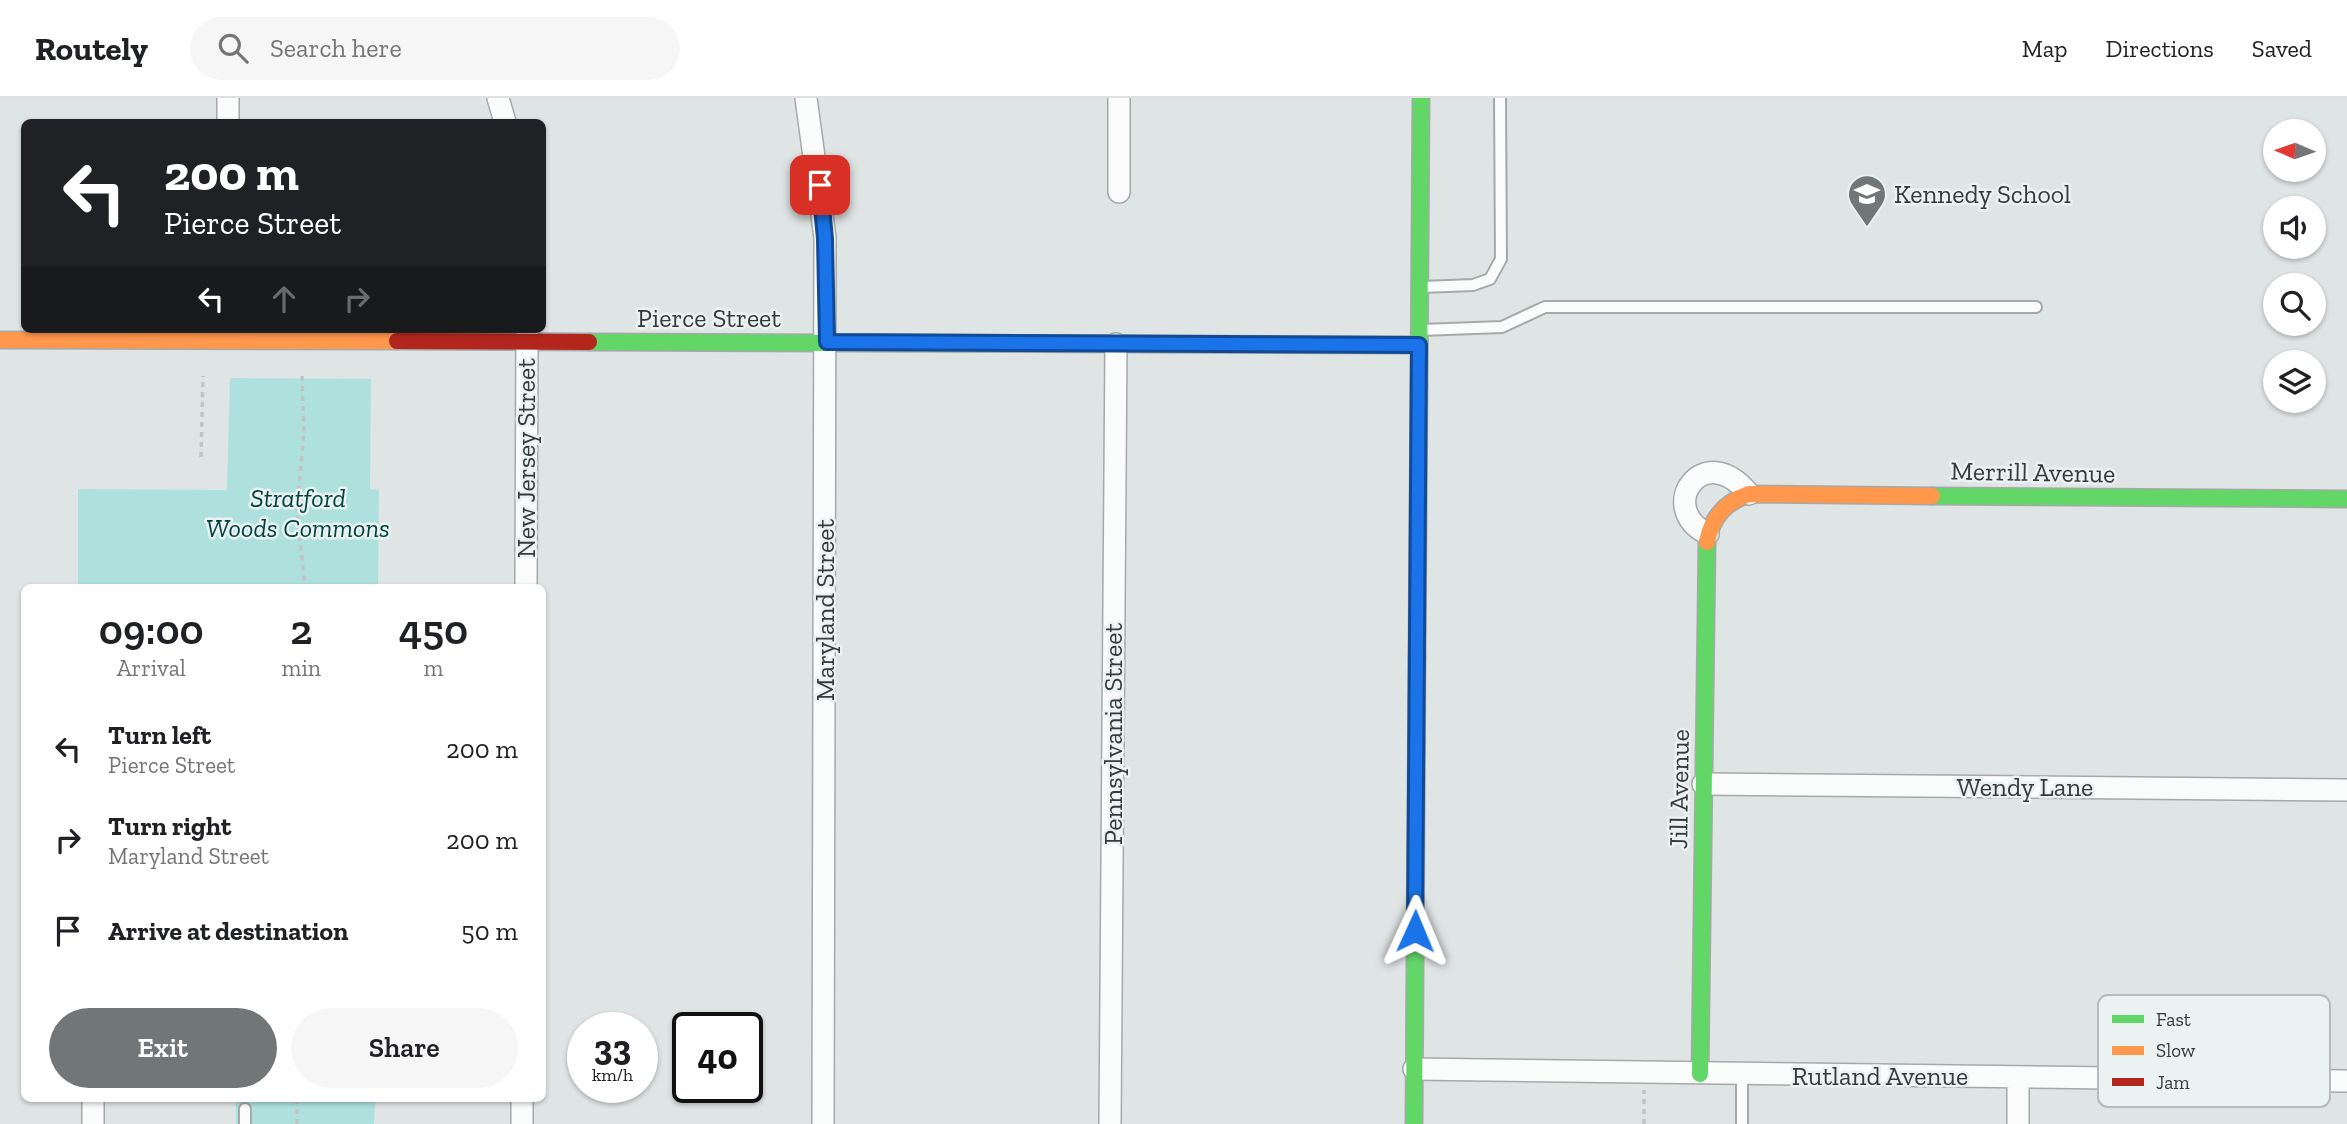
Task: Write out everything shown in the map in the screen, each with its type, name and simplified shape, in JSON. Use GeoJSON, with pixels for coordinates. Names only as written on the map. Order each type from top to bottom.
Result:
{"type":"FeatureCollection","features":[{"type":"Feature","properties":{"kind":"street"},"geometry":{"type":"LineString","coordinates":[[228,98],[228,119]]}},
{"type":"Feature","properties":{"kind":"street"},"geometry":{"type":"LineString","coordinates":[[498,98],[504,119]]}},
{"type":"Feature","properties":{"kind":"street","name":"Maryland Street"},"geometry":{"type":"LineString","coordinates":[[806,98],[822,201],[827,342],[822,1124]]}},
{"type":"Feature","properties":{"kind":"street"},"geometry":{"type":"LineString","coordinates":[[1119,98],[1119,192]]}},
{"type":"Feature","properties":{"kind":"street"},"geometry":{"type":"LineString","coordinates":[[1414,1124],[1421,98]]}},
{"type":"Feature","properties":{"kind":"street","name":"Pierce Street"},"geometry":{"type":"LineString","coordinates":[[0,340],[227,334],[527,335],[827,342],[1116,344],[1419,338]]}},
{"type":"Feature","properties":{"kind":"street","name":"New Jersey Street"},"geometry":{"type":"LineString","coordinates":[[526,584],[527,335]]}},
{"type":"Feature","properties":{"kind":"street","name":"Pennsylvania Street"},"geometry":{"type":"LineString","coordinates":[[1110,1124],[1116,344]]}},
{"type":"Feature","properties":{"kind":"street"},"geometry":{"type":"LineString","coordinates":[[1708,534],[1692,524],[1686,511],[1686,489],[1694,480],[1704,473],[1726,473],[1739,481],[1749,494]]}},
{"type":"Feature","properties":{"kind":"street","name":"Merrill Avenue"},"geometry":{"type":"LineString","coordinates":[[1722,508],[1749,494],[2347,499]]}},
{"type":"Feature","properties":{"kind":"street","name":"Jill Avenue"},"geometry":{"type":"LineString","coordinates":[[1700,1074],[1708,534],[1722,508]]}},
{"type":"Feature","properties":{"kind":"street","name":"Wendy Lane"},"geometry":{"type":"LineString","coordinates":[[1703,783],[2347,790]]}},
{"type":"Feature","properties":{"kind":"street","name":"Rutland Avenue"},"geometry":{"type":"LineString","coordinates":[[1414,1069],[2098,1078]]}},
{"type":"Feature","properties":{"kind":"street"},"geometry":{"type":"LineString","coordinates":[[2018,1077],[2018,1124]]}},
{"type":"Feature","properties":{"kind":"street"},"geometry":{"type":"LineString","coordinates":[[93,1102],[93,1124]]}},
{"type":"Feature","properties":{"kind":"street"},"geometry":{"type":"LineString","coordinates":[[522,1102],[522,1124]]}},
{"type":"Feature","properties":{"kind":"lane"},"geometry":{"type":"LineString","coordinates":[[1419,287],[1473,285],[1490,279],[1501,259],[1500,98]]}},
{"type":"Feature","properties":{"kind":"lane"},"geometry":{"type":"LineString","coordinates":[[1419,338],[1503,327],[1545,307],[2036,307]]}},
{"type":"Feature","properties":{"kind":"lane"},"geometry":{"type":"LineString","coordinates":[[1742,1075],[1742,1124]]}},
{"type":"Feature","properties":{"kind":"lane"},"geometry":{"type":"LineString","coordinates":[[245,1109],[245,1124]]}},
{"type":"Feature","properties":{"kind":"path"},"geometry":{"type":"LineString","coordinates":[[201,457],[203,376]]}},
{"type":"Feature","properties":{"kind":"path"},"geometry":{"type":"LineString","coordinates":[[302,376],[304,432],[297,510],[305,584]]}},
{"type":"Feature","properties":{"kind":"path"},"geometry":{"type":"LineString","coordinates":[[1644,1085],[1644,1124]]}},
{"type":"Feature","properties":{"kind":"path"},"geometry":{"type":"LineString","coordinates":[[297,1102],[297,1124]]}},
{"type":"Feature","properties":{"kind":"green space","name":"Stratford Woods Commons"},"geometry":{"type":"Polygon","coordinates":[[[230,378],[371,379],[370,489],[379,490],[378,584],[78,584],[78,489],[227,490],[230,378]]]}},
{"type":"Feature","properties":{"kind":"green space"},"geometry":{"type":"Polygon","coordinates":[[[236,1102],[375,1102],[374,1124],[236,1124],[236,1102]]]}},
{"type":"Feature","properties":{"kind":"traffic: fast"},"geometry":{"type":"LineString","coordinates":[[1419,386],[1421,98]]}},
{"type":"Feature","properties":{"kind":"traffic: fast"},"geometry":{"type":"LineString","coordinates":[[589,342],[1419,345]]}},
{"type":"Feature","properties":{"kind":"traffic: fast"},"geometry":{"type":"LineString","coordinates":[[1932,496],[2347,499]]}},
{"type":"Feature","properties":{"kind":"traffic: fast"},"geometry":{"type":"LineString","coordinates":[[1700,1074],[1707,542]]}},
{"type":"Feature","properties":{"kind":"traffic: fast"},"geometry":{"type":"LineString","coordinates":[[1414,1124],[1417,658]]}},
{"type":"Feature","properties":{"kind":"traffic: slow"},"geometry":{"type":"LineString","coordinates":[[0,340],[397,341]]}},
{"type":"Feature","properties":{"kind":"traffic: slow"},"geometry":{"type":"LineString","coordinates":[[1417,658],[1419,386]]}},
{"type":"Feature","properties":{"kind":"traffic: slow"},"geometry":{"type":"LineString","coordinates":[[1707,542],[1712,525],[1726,506],[1749,494],[1932,496]]}},
{"type":"Feature","properties":{"kind":"traffic: jam"},"geometry":{"type":"LineString","coordinates":[[397,341],[589,342]]}},
{"type":"Feature","properties":{"kind":"place","name":"Kennedy School"},"geometry":{"type":"Point","coordinates":[1867,228]}},
{"type":"Feature","properties":{"kind":"route"},"geometry":{"type":"LineString","coordinates":[[820,185],[825,239],[827,342],[1419,345],[1415,931]]}}]}
